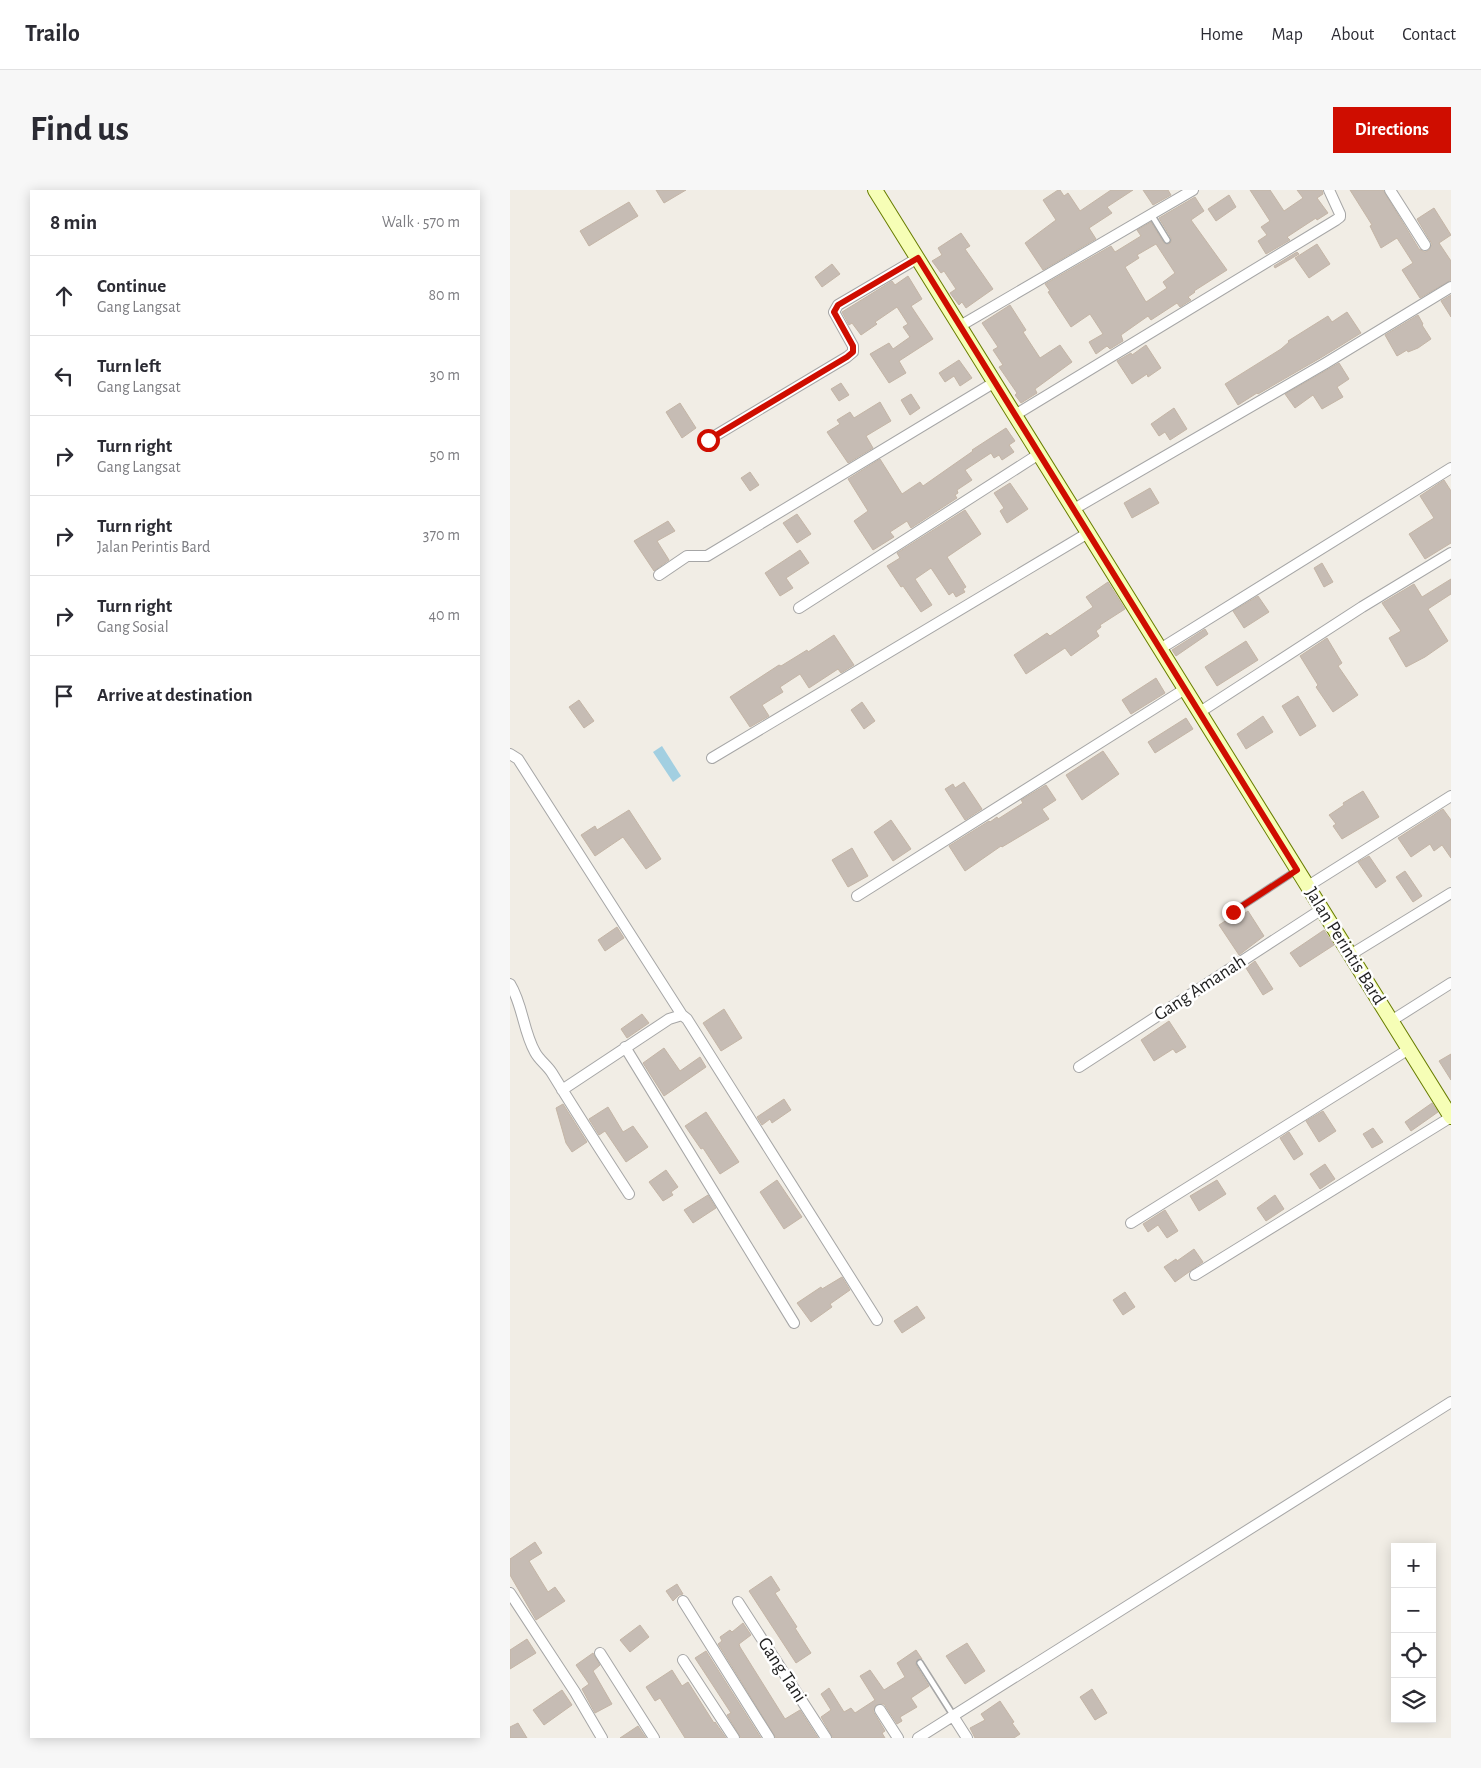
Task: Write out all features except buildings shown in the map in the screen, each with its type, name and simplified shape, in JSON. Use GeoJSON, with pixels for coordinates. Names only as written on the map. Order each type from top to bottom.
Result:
{"type":"FeatureCollection","features":[{"type":"Feature","properties":{"kind":"street","name":"Jalan Perintis Bard"},"geometry":{"type":"LineString","coordinates":[[875,190],[1451,1117]]}},
{"type":"Feature","properties":{"kind":"street"},"geometry":{"type":"LineString","coordinates":[[960,326],[1194,190]]}},
{"type":"Feature","properties":{"kind":"street"},"geometry":{"type":"LineString","coordinates":[[1015,415],[1336,220],[1340,217],[1340,214],[1329,190]]}},
{"type":"Feature","properties":{"kind":"street"},"geometry":{"type":"LineString","coordinates":[[1390,190],[1425,245]]}},
{"type":"Feature","properties":{"kind":"street"},"geometry":{"type":"LineString","coordinates":[[708,440],[853,352],[853,346],[834,312],[835,308],[918,258]]}},
{"type":"Feature","properties":{"kind":"street"},"geometry":{"type":"LineString","coordinates":[[1074,509],[1326,363],[1451,287]]}},
{"type":"Feature","properties":{"kind":"street"},"geometry":{"type":"LineString","coordinates":[[659,575],[688,556],[706,556],[994,382]]}},
{"type":"Feature","properties":{"kind":"street"},"geometry":{"type":"LineString","coordinates":[[798,608],[1039,454]]}},
{"type":"Feature","properties":{"kind":"street"},"geometry":{"type":"LineString","coordinates":[[1160,649],[1451,468]]}},
{"type":"Feature","properties":{"kind":"street"},"geometry":{"type":"LineString","coordinates":[[712,758],[1088,533]]}},
{"type":"Feature","properties":{"kind":"street"},"geometry":{"type":"LineString","coordinates":[[1200,712],[1362,607],[1451,554]]}},
{"type":"Feature","properties":{"kind":"street"},"geometry":{"type":"LineString","coordinates":[[857,896],[1185,689]]}},
{"type":"Feature","properties":{"kind":"street"},"geometry":{"type":"LineString","coordinates":[[510,754],[518,759],[682,1015],[687,1019],[877,1320]]}},
{"type":"Feature","properties":{"kind":"street"},"geometry":{"type":"LineString","coordinates":[[1308,886],[1451,796]]}},
{"type":"Feature","properties":{"kind":"street"},"geometry":{"type":"LineString","coordinates":[[1350,955],[1451,893]]}},
{"type":"Feature","properties":{"kind":"street","name":"Gang Amanah"},"geometry":{"type":"LineString","coordinates":[[1079,1067],[1322,910]]}},
{"type":"Feature","properties":{"kind":"street"},"geometry":{"type":"LineString","coordinates":[[1391,1021],[1451,983]]}},
{"type":"Feature","properties":{"kind":"street"},"geometry":{"type":"LineString","coordinates":[[510,984],[517,994],[528,1040],[536,1055],[551,1071],[629,1194]]}},
{"type":"Feature","properties":{"kind":"street"},"geometry":{"type":"LineString","coordinates":[[562,1090],[624,1047],[669,1019],[682,1015]]}},
{"type":"Feature","properties":{"kind":"street"},"geometry":{"type":"LineString","coordinates":[[624,1047],[794,1323]]}},
{"type":"Feature","properties":{"kind":"street"},"geometry":{"type":"LineString","coordinates":[[1131,1223],[1409,1049]]}},
{"type":"Feature","properties":{"kind":"street"},"geometry":{"type":"LineString","coordinates":[[1195,1275],[1451,1117]]}},
{"type":"Feature","properties":{"kind":"street"},"geometry":{"type":"LineString","coordinates":[[918,1738],[1451,1402]]}},
{"type":"Feature","properties":{"kind":"street"},"geometry":{"type":"LineString","coordinates":[[510,1593],[576,1692],[602,1738]]}},
{"type":"Feature","properties":{"kind":"street"},"geometry":{"type":"LineString","coordinates":[[683,1601],[769,1738]]}},
{"type":"Feature","properties":{"kind":"street","name":"Gang Tani"},"geometry":{"type":"LineString","coordinates":[[738,1602],[826,1738]]}},
{"type":"Feature","properties":{"kind":"street"},"geometry":{"type":"LineString","coordinates":[[600,1653],[654,1738]]}},
{"type":"Feature","properties":{"kind":"street"},"geometry":{"type":"LineString","coordinates":[[683,1660],[734,1738]]}},
{"type":"Feature","properties":{"kind":"street"},"geometry":{"type":"LineString","coordinates":[[880,1710],[898,1738]]}},
{"type":"Feature","properties":{"kind":"street"},"geometry":{"type":"LineString","coordinates":[[953,1716],[967,1738]]}},
{"type":"Feature","properties":{"kind":"lane"},"geometry":{"type":"LineString","coordinates":[[1150,214],[1167,240]]}},
{"type":"Feature","properties":{"kind":"lane"},"geometry":{"type":"LineString","coordinates":[[1233,912],[1297,870]]}},
{"type":"Feature","properties":{"kind":"lane"},"geometry":{"type":"LineString","coordinates":[[920,1663],[953,1716]]}},
{"type":"Feature","properties":{"kind":"water"},"geometry":{"type":"Polygon","coordinates":[[[662,746],[681,776],[673,782],[653,752],[662,746]]]}},
{"type":"Feature","properties":{"kind":"route"},"geometry":{"type":"LineString","coordinates":[[708,440],[853,352],[853,346],[834,312],[835,308],[918,258],[1297,870],[1233,912]]}}]}
